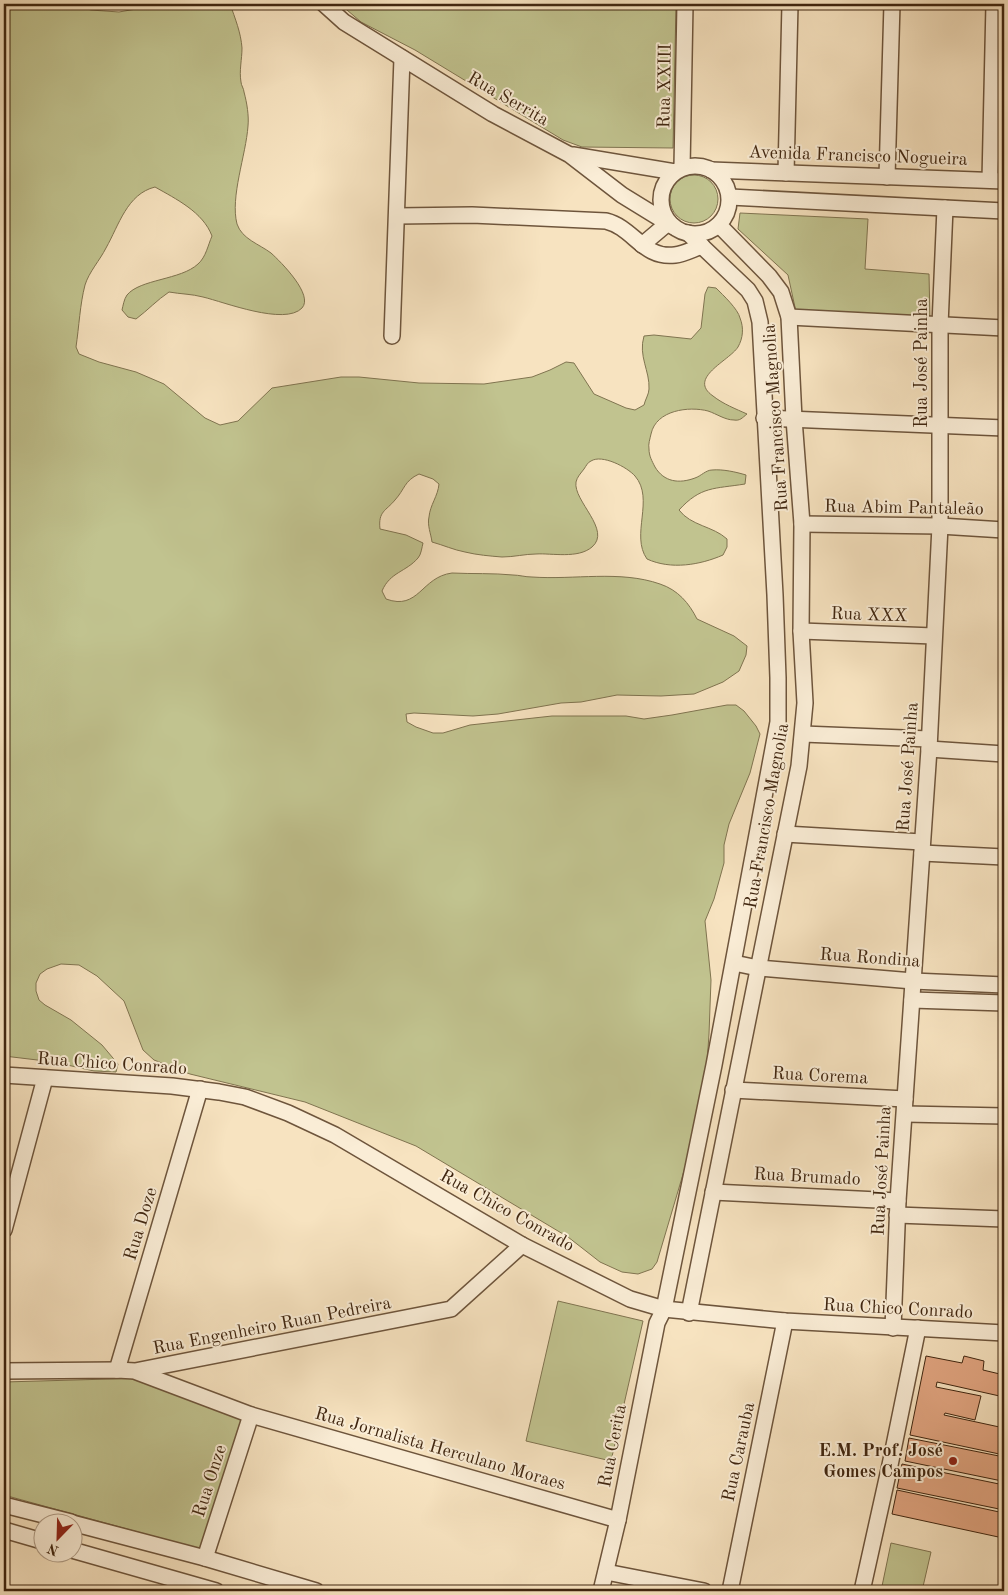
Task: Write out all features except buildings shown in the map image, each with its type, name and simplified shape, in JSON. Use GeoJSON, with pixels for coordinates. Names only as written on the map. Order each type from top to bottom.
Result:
{"type":"FeatureCollection","features":[{"type":"Feature","properties":{"kind":"street","name":"Rua Serrita"},"geometry":{"type":"LineString","coordinates":[[324,4],[344,22],[493,114],[570,155],[622,195],[677,228]]}},
{"type":"Feature","properties":{"kind":"street","name":"Rua XXIII"},"geometry":{"type":"LineString","coordinates":[[679,170],[685,4]]}},
{"type":"Feature","properties":{"kind":"street"},"geometry":{"type":"LineString","coordinates":[[786,173],[790,4]]}},
{"type":"Feature","properties":{"kind":"street"},"geometry":{"type":"LineString","coordinates":[[887,177],[892,4]]}},
{"type":"Feature","properties":{"kind":"street"},"geometry":{"type":"LineString","coordinates":[[994,4],[997,181]]}},
{"type":"Feature","properties":{"kind":"street"},"geometry":{"type":"LineString","coordinates":[[392,336],[402,58]]}},
{"type":"Feature","properties":{"kind":"street"},"geometry":{"type":"LineString","coordinates":[[570,155],[679,170],[692,166],[702,166],[711,170],[720,176],[727,186],[730,197],[726,217],[720,225],[699,234],[677,228],[664,215],[661,199],[665,184],[679,170]]}},
{"type":"Feature","properties":{"kind":"street","name":"Avenida Francisco Nogueira"},"geometry":{"type":"LineString","coordinates":[[711,170],[997,181]]}},
{"type":"Feature","properties":{"kind":"street"},"geometry":{"type":"LineString","coordinates":[[730,197],[1004,211]]}},
{"type":"Feature","properties":{"kind":"street","name":"Rua José Painha"},"geometry":{"type":"LineString","coordinates":[[894,1328],[898,1208],[929,744],[940,526],[940,325],[945,208]]}},
{"type":"Feature","properties":{"kind":"street"},"geometry":{"type":"LineString","coordinates":[[397,216],[472,215],[606,221],[623,228],[655,254],[677,255],[702,246]]}},
{"type":"Feature","properties":{"kind":"street","name":"Rua Francisco Magnolia"},"geometry":{"type":"LineString","coordinates":[[689,1312],[799,766],[805,703],[802,631],[802,524],[789,317],[781,292],[769,276],[720,225]]}},
{"type":"Feature","properties":{"kind":"street"},"geometry":{"type":"LineString","coordinates":[[642,245],[677,228]]}},
{"type":"Feature","properties":{"kind":"street","name":"Rua Francisco Magnolia"},"geometry":{"type":"LineString","coordinates":[[664,1309],[734,963],[778,722],[776,632],[760,322],[754,301],[740,282],[702,246],[677,228]]}},
{"type":"Feature","properties":{"kind":"street"},"geometry":{"type":"LineString","coordinates":[[789,317],[1004,328]]}},
{"type":"Feature","properties":{"kind":"street"},"geometry":{"type":"LineString","coordinates":[[764,418],[1004,428]]}},
{"type":"Feature","properties":{"kind":"street","name":"Rua Abim Pantaleão"},"geometry":{"type":"LineString","coordinates":[[802,524],[940,526],[1004,530]]}},
{"type":"Feature","properties":{"kind":"street","name":"Rua XXX"},"geometry":{"type":"LineString","coordinates":[[802,631],[934,636]]}},
{"type":"Feature","properties":{"kind":"street"},"geometry":{"type":"LineString","coordinates":[[803,734],[929,744],[1004,754]]}},
{"type":"Feature","properties":{"kind":"street"},"geometry":{"type":"LineString","coordinates":[[785,834],[1004,857]]}},
{"type":"Feature","properties":{"kind":"street","name":"Rua Rondina"},"geometry":{"type":"LineString","coordinates":[[734,963],[758,968],[913,981],[1004,985]]}},
{"type":"Feature","properties":{"kind":"street"},"geometry":{"type":"LineString","coordinates":[[912,1000],[1004,1003]]}},
{"type":"Feature","properties":{"kind":"street","name":"Rua Chico Conrado"},"geometry":{"type":"LineString","coordinates":[[4,1075],[200,1090],[245,1097],[288,1113],[335,1134],[522,1244],[630,1299],[664,1309],[785,1321],[1004,1333]]}},
{"type":"Feature","properties":{"kind":"street"},"geometry":{"type":"LineString","coordinates":[[4,1230],[45,1078]]}},
{"type":"Feature","properties":{"kind":"street","name":"Rua Doze"},"geometry":{"type":"LineString","coordinates":[[117,1370],[200,1090]]}},
{"type":"Feature","properties":{"kind":"street","name":"Rua Corema"},"geometry":{"type":"LineString","coordinates":[[733,1090],[1004,1116]]}},
{"type":"Feature","properties":{"kind":"street","name":"Rua Brumado"},"geometry":{"type":"LineString","coordinates":[[713,1192],[1004,1219]]}},
{"type":"Feature","properties":{"kind":"street","name":"Rua Engenheiro Ruan Pedreira"},"geometry":{"type":"LineString","coordinates":[[4,1372],[135,1371],[451,1309],[522,1244]]}},
{"type":"Feature","properties":{"kind":"street","name":"Rua Cerita"},"geometry":{"type":"LineString","coordinates":[[601,1591],[618,1520],[657,1323],[664,1309]]}},
{"type":"Feature","properties":{"kind":"street","name":"Rua Carauba"},"geometry":{"type":"LineString","coordinates":[[730,1591],[785,1321]]}},
{"type":"Feature","properties":{"kind":"street"},"geometry":{"type":"LineString","coordinates":[[862,1591],[918,1328]]}},
{"type":"Feature","properties":{"kind":"street","name":"Rua Jornalista Herculano Moraes"},"geometry":{"type":"LineString","coordinates":[[135,1371],[251,1414],[618,1520]]}},
{"type":"Feature","properties":{"kind":"street","name":"Rua Onze"},"geometry":{"type":"LineString","coordinates":[[206,1558],[251,1414]]}},
{"type":"Feature","properties":{"kind":"street"},"geometry":{"type":"LineString","coordinates":[[4,1504],[33,1512]]}},
{"type":"Feature","properties":{"kind":"street"},"geometry":{"type":"LineString","coordinates":[[82,1526],[206,1558],[316,1591]]}},
{"type":"Feature","properties":{"kind":"street"},"geometry":{"type":"LineString","coordinates":[[4,1530],[32,1538]]}},
{"type":"Feature","properties":{"kind":"street"},"geometry":{"type":"LineString","coordinates":[[82,1553],[216,1591]]}},
{"type":"Feature","properties":{"kind":"street"},"geometry":{"type":"LineString","coordinates":[[606,1572],[704,1591]]}},
{"type":"Feature","properties":{"kind":"green space"},"geometry":{"type":"Polygon","coordinates":[[[4,4],[69,4],[91,10],[119,12],[136,9],[141,4],[230,4],[238,26],[242,48],[240,78],[244,90],[248,118],[247,137],[235,201],[237,224],[243,234],[271,253],[282,264],[300,287],[305,302],[302,308],[294,313],[282,315],[254,311],[199,296],[169,292],[136,319],[128,317],[122,310],[127,295],[141,286],[191,269],[203,258],[212,236],[208,227],[196,213],[180,201],[155,187],[137,196],[131,203],[120,220],[104,253],[89,275],[82,300],[76,347],[79,354],[99,362],[136,372],[164,384],[205,418],[220,425],[238,421],[272,388],[341,377],[419,383],[484,384],[532,377],[566,362],[574,363],[594,394],[635,410],[644,405],[649,391],[648,376],[642,350],[644,336],[654,335],[691,339],[701,328],[705,294],[708,287],[716,288],[739,314],[742,333],[738,347],[712,370],[707,376],[705,383],[706,389],[713,396],[747,414],[741,419],[736,420],[727,419],[708,411],[692,409],[674,412],[666,415],[654,426],[649,445],[650,456],[655,467],[667,479],[689,480],[712,470],[746,475],[745,484],[716,488],[701,493],[679,510],[696,523],[715,531],[727,539],[727,547],[723,555],[695,564],[685,565],[666,564],[647,559],[642,549],[641,539],[643,495],[641,485],[635,476],[626,469],[614,462],[601,459],[589,462],[576,482],[580,498],[598,532],[597,540],[592,547],[580,553],[502,557],[470,553],[432,542],[429,520],[439,484],[433,479],[419,474],[407,482],[380,518],[380,529],[406,535],[423,543],[418,558],[385,585],[382,591],[386,599],[406,601],[433,580],[452,573],[548,578],[629,577],[660,584],[678,593],[687,602],[697,619],[734,636],[747,646],[746,655],[739,671],[723,682],[694,694],[661,696],[617,695],[581,702],[561,703],[498,714],[473,716],[406,714],[407,722],[416,727],[433,733],[443,733],[470,725],[552,716],[626,716],[644,719],[736,705],[744,711],[760,734],[750,773],[729,824],[724,845],[724,863],[714,899],[705,921],[711,980],[706,1078],[697,1127],[657,1262],[652,1269],[638,1274],[622,1272],[600,1262],[568,1237],[416,1146],[305,1102],[190,1074],[154,1060],[143,1050],[124,1001],[97,976],[79,965],[61,964],[47,969],[40,974],[36,983],[39,1000],[71,1020],[102,1045],[118,1064],[116,1072],[94,1071],[54,1062],[4,1056],[4,4]]]}},
{"type":"Feature","properties":{"kind":"green space"},"geometry":{"type":"Polygon","coordinates":[[[340,4],[676,4],[673,148],[582,147],[563,140],[415,50],[361,22],[340,4]]]}},
{"type":"Feature","properties":{"kind":"green space"},"geometry":{"type":"Polygon","coordinates":[[[694,175],[703,177],[711,182],[716,190],[718,199],[716,208],[711,216],[703,221],[694,223],[685,221],[677,216],[672,208],[670,199],[672,190],[677,182],[685,177],[694,175]]]}},
{"type":"Feature","properties":{"kind":"green space"},"geometry":{"type":"Polygon","coordinates":[[[740,213],[868,219],[865,269],[929,274],[930,320],[796,312],[788,275],[738,229],[740,213]]]}},
{"type":"Feature","properties":{"kind":"green space"},"geometry":{"type":"Polygon","coordinates":[[[558,1301],[643,1321],[611,1461],[526,1441],[558,1301]]]}},
{"type":"Feature","properties":{"kind":"green space"},"geometry":{"type":"Polygon","coordinates":[[[145,1378],[245,1416],[203,1550],[82,1517],[82,1512],[66,1512],[4,1495],[4,1382],[145,1378]]]}},
{"type":"Feature","properties":{"kind":"green space"},"geometry":{"type":"Polygon","coordinates":[[[891,1543],[931,1552],[922,1591],[881,1591],[891,1543]]]}},
{"type":"Feature","properties":{"kind":"place","name":"E.M. Prof. José Gomes Campos"},"geometry":{"type":"Point","coordinates":[953,1461]}}]}
